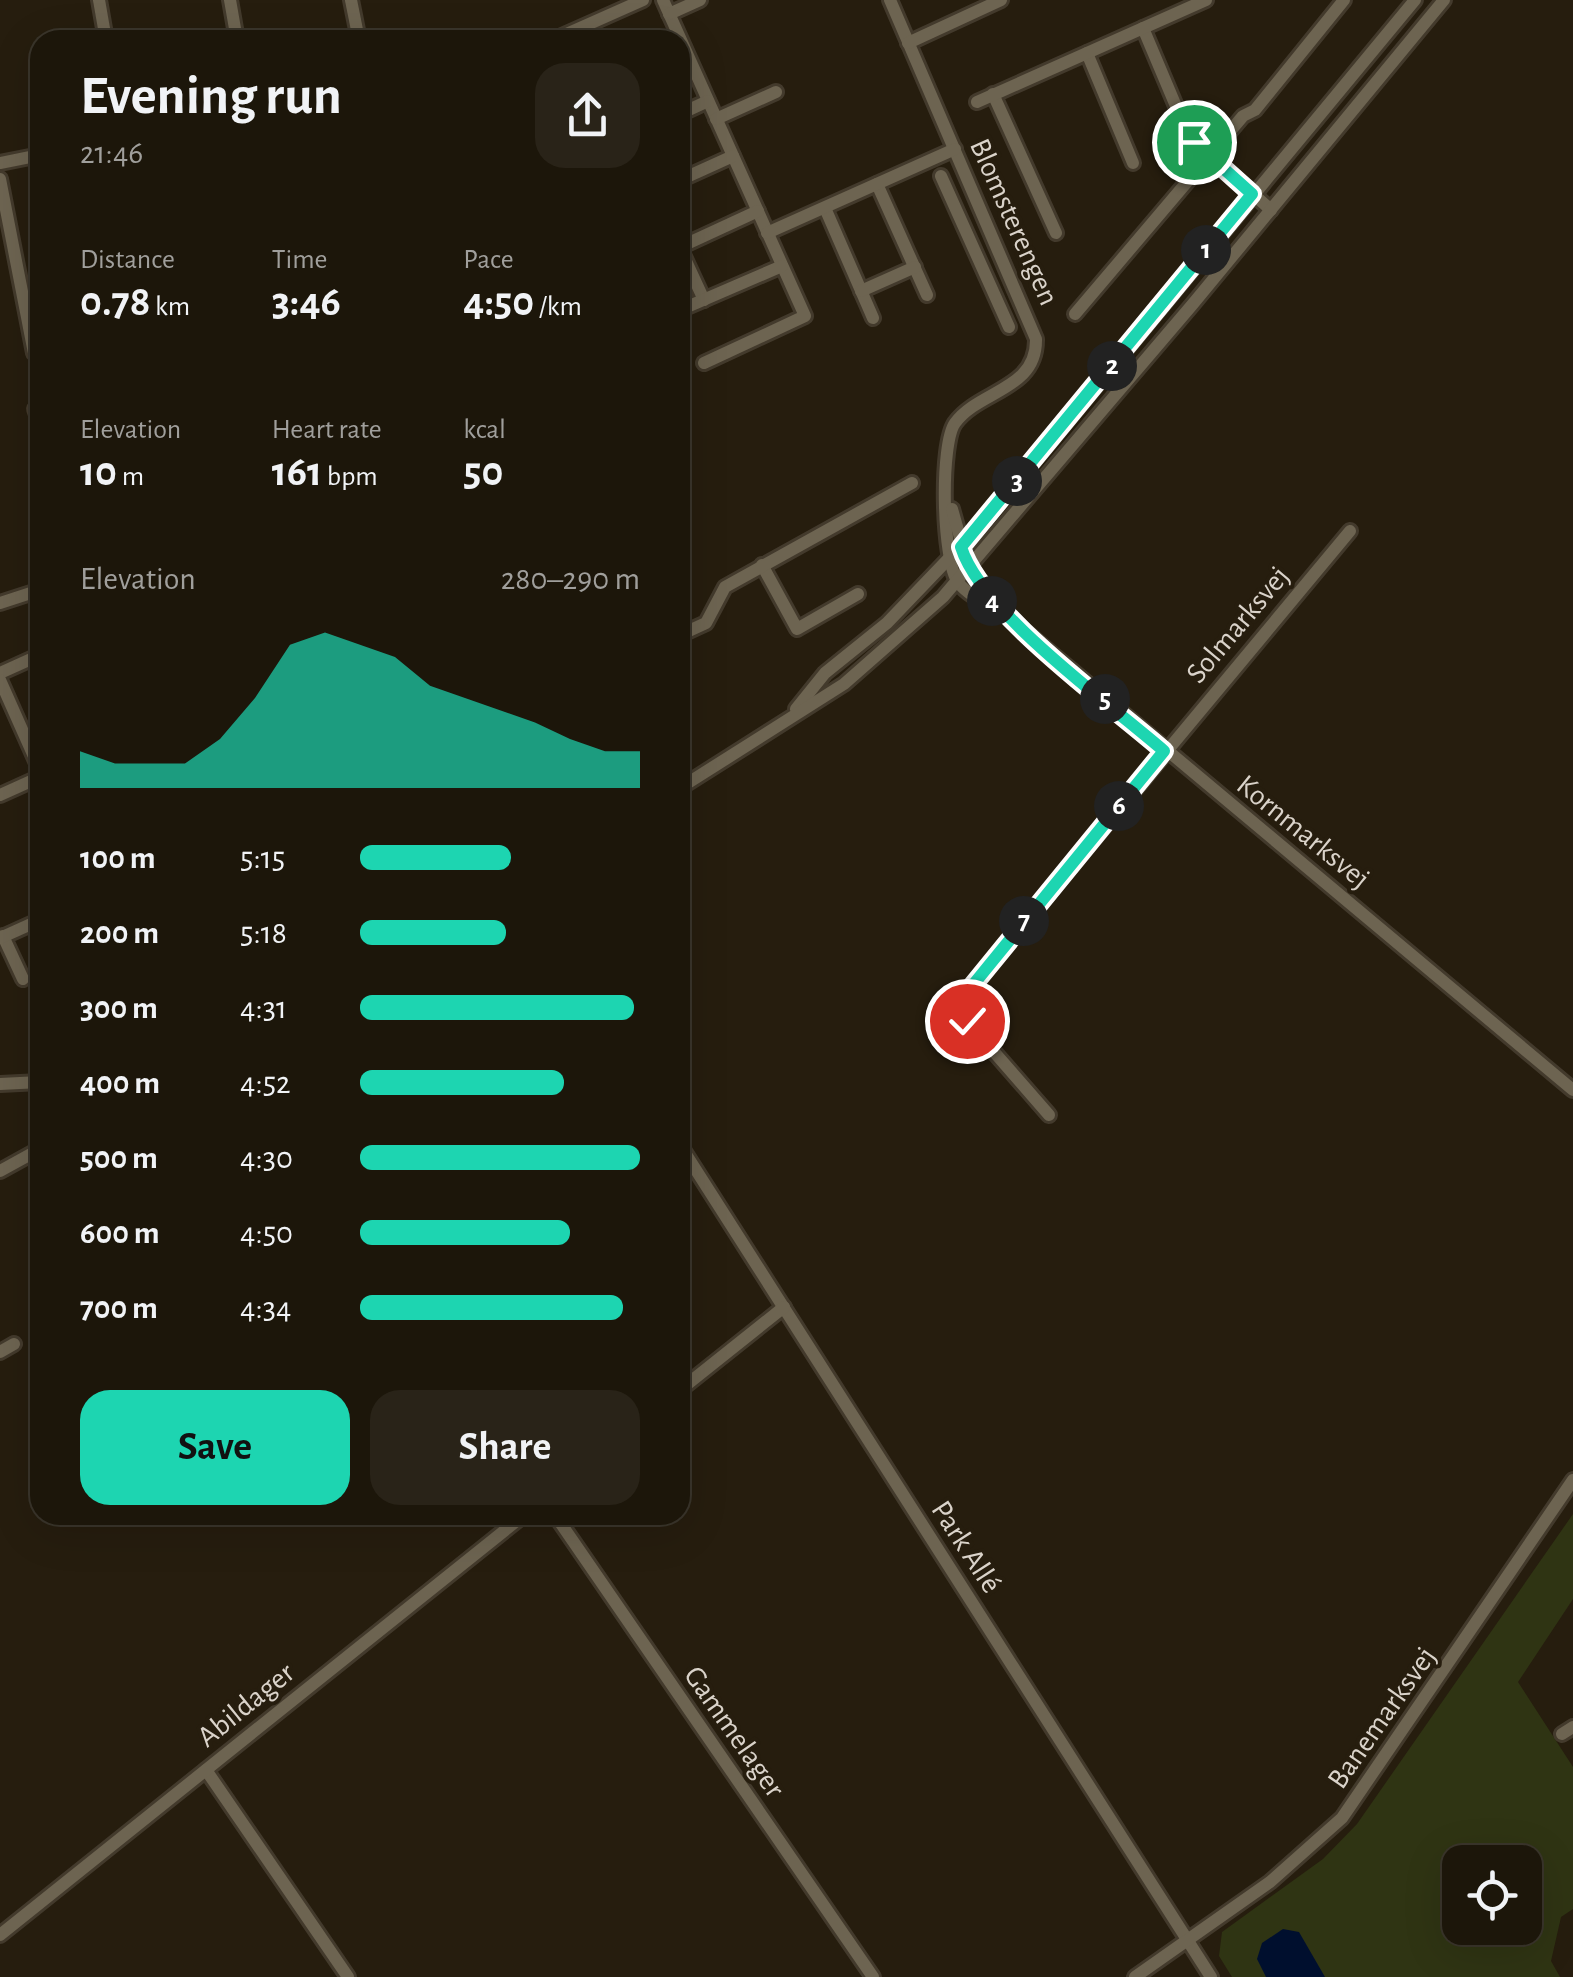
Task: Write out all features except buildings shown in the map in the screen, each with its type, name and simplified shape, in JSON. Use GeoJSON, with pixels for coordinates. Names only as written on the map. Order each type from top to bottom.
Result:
{"type":"FeatureCollection","features":[{"type":"Feature","properties":{"kind":"street"},"geometry":{"type":"LineString","coordinates":[[98,0],[104,30]]}},
{"type":"Feature","properties":{"kind":"street"},"geometry":{"type":"LineString","coordinates":[[230,0],[235,30]]}},
{"type":"Feature","properties":{"kind":"street"},"geometry":{"type":"LineString","coordinates":[[351,0],[357,30]]}},
{"type":"Feature","properties":{"kind":"street"},"geometry":{"type":"LineString","coordinates":[[592,30],[643,0]]}},
{"type":"Feature","properties":{"kind":"street"},"geometry":{"type":"LineString","coordinates":[[663,0],[675,30]]}},
{"type":"Feature","properties":{"kind":"street"},"geometry":{"type":"LineString","coordinates":[[669,14],[700,0]]}},
{"type":"Feature","properties":{"kind":"street","name":"Blomsterengen"},"geometry":{"type":"LineString","coordinates":[[890,0],[1034,328],[1036,349],[1023,376],[958,418],[944,447],[950,560],[958,582]]}},
{"type":"Feature","properties":{"kind":"street"},"geometry":{"type":"LineString","coordinates":[[908,43],[1001,0]]}},
{"type":"Feature","properties":{"kind":"street"},"geometry":{"type":"LineString","coordinates":[[977,102],[1206,0]]}},
{"type":"Feature","properties":{"kind":"street"},"geometry":{"type":"LineString","coordinates":[[1075,314],[1243,116],[1255,110],[1344,0]]}},
{"type":"Feature","properties":{"kind":"street"},"geometry":{"type":"LineString","coordinates":[[788,718],[826,673],[886,623],[950,560],[1414,0]]}},
{"type":"Feature","properties":{"kind":"street"},"geometry":{"type":"LineString","coordinates":[[690,782],[736,756],[875,660],[958,582],[1444,0]]}},
{"type":"Feature","properties":{"kind":"street"},"geometry":{"type":"LineString","coordinates":[[1143,28],[1189,137],[1271,210]]}},
{"type":"Feature","properties":{"kind":"street"},"geometry":{"type":"LineString","coordinates":[[1087,53],[1132,163]]}},
{"type":"Feature","properties":{"kind":"street"},"geometry":{"type":"LineString","coordinates":[[690,66],[805,316],[704,363]]}},
{"type":"Feature","properties":{"kind":"street"},"geometry":{"type":"LineString","coordinates":[[716,119],[776,92]]}},
{"type":"Feature","properties":{"kind":"street"},"geometry":{"type":"LineString","coordinates":[[993,94],[1056,233]]}},
{"type":"Feature","properties":{"kind":"street"},"geometry":{"type":"LineString","coordinates":[[690,109],[708,101]]}},
{"type":"Feature","properties":{"kind":"street"},"geometry":{"type":"LineString","coordinates":[[767,233],[956,150]]}},
{"type":"Feature","properties":{"kind":"street"},"geometry":{"type":"LineString","coordinates":[[690,175],[733,156]]}},
{"type":"Feature","properties":{"kind":"street"},"geometry":{"type":"LineString","coordinates":[[0,163],[30,157]]}},
{"type":"Feature","properties":{"kind":"street"},"geometry":{"type":"LineString","coordinates":[[942,176],[1009,327]]}},
{"type":"Feature","properties":{"kind":"street"},"geometry":{"type":"LineString","coordinates":[[0,179],[30,333]]}},
{"type":"Feature","properties":{"kind":"street"},"geometry":{"type":"LineString","coordinates":[[878,184],[928,296]]}},
{"type":"Feature","properties":{"kind":"street"},"geometry":{"type":"LineString","coordinates":[[825,208],[873,318]]}},
{"type":"Feature","properties":{"kind":"street"},"geometry":{"type":"LineString","coordinates":[[690,243],[758,211]]}},
{"type":"Feature","properties":{"kind":"street"},"geometry":{"type":"LineString","coordinates":[[963,226],[985,216]]}},
{"type":"Feature","properties":{"kind":"street"},"geometry":{"type":"LineString","coordinates":[[690,306],[782,266]]}},
{"type":"Feature","properties":{"kind":"street"},"geometry":{"type":"LineString","coordinates":[[861,291],[915,267]]}},
{"type":"Feature","properties":{"kind":"street"},"geometry":{"type":"LineString","coordinates":[[690,270],[704,300]]}},
{"type":"Feature","properties":{"kind":"street"},"geometry":{"type":"LineString","coordinates":[[690,630],[706,623],[725,587],[912,482]]}},
{"type":"Feature","properties":{"kind":"street","name":"Blomsterengen"},"geometry":{"type":"LineString","coordinates":[[948,493],[969,570]]}},
{"type":"Feature","properties":{"kind":"street","name":"Solmarksvej"},"geometry":{"type":"LineString","coordinates":[[1049,1115],[967,1021],[964,996],[1350,531]]}},
{"type":"Feature","properties":{"kind":"street"},"geometry":{"type":"LineString","coordinates":[[762,566],[797,629],[858,594]]}},
{"type":"Feature","properties":{"kind":"street","name":"Kornmarksvej"},"geometry":{"type":"LineString","coordinates":[[969,570],[1002,612]]}},
{"type":"Feature","properties":{"kind":"street","name":"Kornmarksvej"},"geometry":{"type":"LineString","coordinates":[[958,582],[1002,612],[1573,1090]]}},
{"type":"Feature","properties":{"kind":"street"},"geometry":{"type":"LineString","coordinates":[[0,603],[30,593]]}},
{"type":"Feature","properties":{"kind":"street"},"geometry":{"type":"LineString","coordinates":[[30,660],[0,676],[30,749]]}},
{"type":"Feature","properties":{"kind":"street"},"geometry":{"type":"LineString","coordinates":[[0,795],[30,778]]}},
{"type":"Feature","properties":{"kind":"street"},"geometry":{"type":"LineString","coordinates":[[23,980],[2,937],[30,924]]}},
{"type":"Feature","properties":{"kind":"street"},"geometry":{"type":"LineString","coordinates":[[0,1084],[30,1082]]}},
{"type":"Feature","properties":{"kind":"street"},"geometry":{"type":"LineString","coordinates":[[0,1171],[30,1154]]}},
{"type":"Feature","properties":{"kind":"street","name":"Park Allé"},"geometry":{"type":"LineString","coordinates":[[690,1160],[1210,1977]]}},
{"type":"Feature","properties":{"kind":"street"},"geometry":{"type":"LineString","coordinates":[[690,1382],[784,1307]]}},
{"type":"Feature","properties":{"kind":"street"},"geometry":{"type":"LineString","coordinates":[[0,1352],[14,1344]]}},
{"type":"Feature","properties":{"kind":"street","name":"Banemarksvej"},"geometry":{"type":"LineString","coordinates":[[1135,1977],[1309,1852],[1342,1818],[1573,1480]]}},
{"type":"Feature","properties":{"kind":"street","name":"Abildager"},"geometry":{"type":"LineString","coordinates":[[0,1935],[512,1525]]}},
{"type":"Feature","properties":{"kind":"street","name":"Gammelager"},"geometry":{"type":"LineString","coordinates":[[562,1525],[874,1977]]}},
{"type":"Feature","properties":{"kind":"street"},"geometry":{"type":"LineString","coordinates":[[206,1770],[348,1977]]}},
{"type":"Feature","properties":{"kind":"green space"},"geometry":{"type":"Polygon","coordinates":[[[1573,1514],[1573,1599],[1518,1682],[1573,1767],[1573,1909],[1561,1917],[1551,1961],[1560,1977],[1232,1977],[1219,1956],[1222,1932],[1323,1859],[1357,1824],[1573,1514]]]}},
{"type":"Feature","properties":{"kind":"water"},"geometry":{"type":"Polygon","coordinates":[[[1283,1929],[1299,1932],[1325,1977],[1266,1977],[1257,1959],[1262,1943],[1283,1929]]]}},
{"type":"Feature","properties":{"kind":"route"},"geometry":{"type":"LineString","coordinates":[[967,1021],[962,1006],[964,996],[1164,751],[1002,612],[969,570],[961,547],[1252,194],[1194,142]]}}]}
